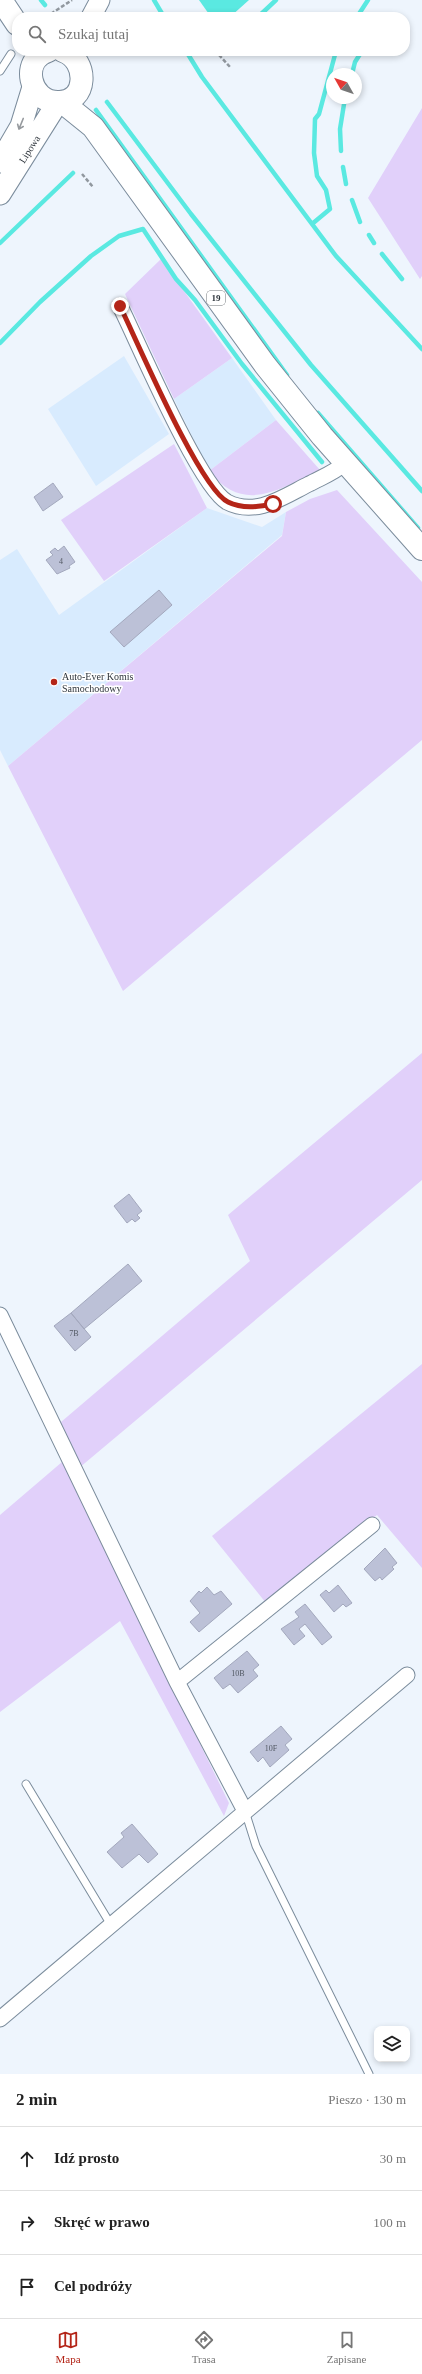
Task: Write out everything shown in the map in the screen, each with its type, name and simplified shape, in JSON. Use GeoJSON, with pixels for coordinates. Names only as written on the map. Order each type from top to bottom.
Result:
{"type":"FeatureCollection","features":[{"type":"Feature","properties":{"kind":"highway"},"geometry":{"type":"LineString","coordinates":[[1,0],[12,16]]}},
{"type":"Feature","properties":{"kind":"highway","name":"Lipowa"},"geometry":{"type":"LineString","coordinates":[[27,65],[39,56]]}},
{"type":"Feature","properties":{"kind":"highway","name":"19"},"geometry":{"type":"LineString","coordinates":[[71,56],[82,60],[80,90],[86,111],[93,127],[265,365],[345,463],[422,549]]}},
{"type":"Feature","properties":{"kind":"highway","name":"19"},"geometry":{"type":"LineString","coordinates":[[27,65],[43,98],[60,102],[93,127]]}},
{"type":"Feature","properties":{"kind":"highway","name":"Lipowa"},"geometry":{"type":"LineString","coordinates":[[60,102],[71,98],[80,90]]}},
{"type":"Feature","properties":{"kind":"main road","name":"Lipowa"},"geometry":{"type":"LineString","coordinates":[[0,194],[7,155],[21,126],[27,65]]}},
{"type":"Feature","properties":{"kind":"main road","name":"Lipowa"},"geometry":{"type":"LineString","coordinates":[[7,155],[60,102]]}},
{"type":"Feature","properties":{"kind":"street"},"geometry":{"type":"LineString","coordinates":[[94,12],[100,0]]}},
{"type":"Feature","properties":{"kind":"street"},"geometry":{"type":"LineString","coordinates":[[120,306],[196,463],[217,495],[227,502],[256,507],[273,504],[335,472],[345,463]]}},
{"type":"Feature","properties":{"kind":"street"},"geometry":{"type":"LineString","coordinates":[[0,1315],[177,1682],[245,1811]]}},
{"type":"Feature","properties":{"kind":"street"},"geometry":{"type":"LineString","coordinates":[[177,1682],[372,1525]]}},
{"type":"Feature","properties":{"kind":"street"},"geometry":{"type":"LineString","coordinates":[[0,2019],[407,1675]]}},
{"type":"Feature","properties":{"kind":"lane"},"geometry":{"type":"LineString","coordinates":[[0,71],[27,65]]}},
{"type":"Feature","properties":{"kind":"lane"},"geometry":{"type":"LineString","coordinates":[[26,1784],[111,1925]]}},
{"type":"Feature","properties":{"kind":"lane"},"geometry":{"type":"LineString","coordinates":[[245,1811],[256,1846],[369,2074]]}},
{"type":"Feature","properties":{"kind":"path"},"geometry":{"type":"LineString","coordinates":[[54,12],[72,0]]}},
{"type":"Feature","properties":{"kind":"path"},"geometry":{"type":"LineString","coordinates":[[220,56],[231,68]]}},
{"type":"Feature","properties":{"kind":"path"},"geometry":{"type":"LineString","coordinates":[[82,174],[93,188]]}},
{"type":"Feature","properties":{"kind":"shaded area"},"geometry":{"type":"Polygon","coordinates":[[[199,0],[249,0],[236,12],[207,12],[199,0]]]}},
{"type":"Feature","properties":{"kind":"shaded area"},"geometry":{"type":"Polygon","coordinates":[[[422,108],[422,276],[420,279],[368,198],[422,108]]]}},
{"type":"Feature","properties":{"kind":"shaded area"},"geometry":{"type":"Polygon","coordinates":[[[161,259],[232,358],[174,399],[125,294],[161,259]]]}},
{"type":"Feature","properties":{"kind":"shaded area"},"geometry":{"type":"Polygon","coordinates":[[[124,356],[169,434],[96,486],[48,409],[124,356]]]}},
{"type":"Feature","properties":{"kind":"shaded area"},"geometry":{"type":"Polygon","coordinates":[[[232,358],[276,420],[209,471],[174,399],[232,358]]]}},
{"type":"Feature","properties":{"kind":"shaded area"},"geometry":{"type":"Polygon","coordinates":[[[276,420],[320,470],[276,490],[262,494],[249,495],[235,492],[222,484],[209,471],[276,420]]]}},
{"type":"Feature","properties":{"kind":"shaded area"},"geometry":{"type":"Polygon","coordinates":[[[174,444],[207,508],[104,581],[61,520],[174,444]]]}},
{"type":"Feature","properties":{"kind":"shaded area"},"geometry":{"type":"Polygon","coordinates":[[[337,490],[422,582],[422,740],[123,991],[8,766],[282,536],[286,512],[310,499],[337,490]]]}},
{"type":"Feature","properties":{"kind":"shaded area","name":"Auto-Ever Komis Samochodowy"},"geometry":{"type":"Polygon","coordinates":[[[207,508],[262,527],[286,512],[282,535],[8,766],[0,750],[0,560],[17,549],[59,615],[207,508]]]}},
{"type":"Feature","properties":{"kind":"shaded area"},"geometry":{"type":"Polygon","coordinates":[[[422,1053],[422,1180],[79,1468],[61,1422],[250,1261],[228,1215],[422,1053]]]}},
{"type":"Feature","properties":{"kind":"shaded area"},"geometry":{"type":"Polygon","coordinates":[[[422,1364],[422,1568],[377,1515],[266,1603],[212,1536],[422,1364]]]}},
{"type":"Feature","properties":{"kind":"shaded area"},"geometry":{"type":"Polygon","coordinates":[[[62,1462],[229,1803],[224,1816],[120,1621],[0,1712],[0,1515],[62,1462]]]}},
{"type":"Feature","properties":{"kind":"building"},"geometry":{"type":"Polygon","coordinates":[[[53,483],[63,497],[43,511],[34,497],[53,483]]]}},
{"type":"Feature","properties":{"kind":"building"},"geometry":{"type":"Polygon","coordinates":[[[64,546],[75,562],[69,566],[70,568],[57,574],[46,560],[53,555],[50,552],[55,548],[58,551],[64,546]]]}},
{"type":"Feature","properties":{"kind":"building"},"geometry":{"type":"Polygon","coordinates":[[[159,590],[172,605],[124,647],[110,632],[159,590]]]}},
{"type":"Feature","properties":{"kind":"building"},"geometry":{"type":"Polygon","coordinates":[[[129,1194],[142,1211],[137,1215],[140,1218],[135,1222],[132,1219],[127,1223],[114,1206],[129,1194]]]}},
{"type":"Feature","properties":{"kind":"building"},"geometry":{"type":"Polygon","coordinates":[[[128,1264],[142,1281],[84,1329],[71,1313],[128,1264]]]}},
{"type":"Feature","properties":{"kind":"building"},"geometry":{"type":"Polygon","coordinates":[[[71,1313],[91,1337],[75,1351],[54,1326],[71,1313]]]}},
{"type":"Feature","properties":{"kind":"building"},"geometry":{"type":"Polygon","coordinates":[[[385,1548],[397,1563],[392,1567],[394,1569],[382,1580],[380,1577],[375,1581],[364,1569],[385,1548]]]}},
{"type":"Feature","properties":{"kind":"building"},"geometry":{"type":"Polygon","coordinates":[[[338,1585],[352,1603],[346,1607],[343,1604],[334,1612],[320,1595],[326,1590],[329,1593],[338,1585]]]}},
{"type":"Feature","properties":{"kind":"building"},"geometry":{"type":"Polygon","coordinates":[[[207,1587],[214,1595],[221,1591],[232,1604],[199,1632],[190,1622],[200,1613],[190,1601],[199,1591],[201,1593],[207,1587]]]}},
{"type":"Feature","properties":{"kind":"building"},"geometry":{"type":"Polygon","coordinates":[[[305,1604],[332,1637],[322,1645],[305,1624],[299,1629],[305,1636],[294,1645],[281,1629],[299,1617],[295,1612],[305,1604]]]}},
{"type":"Feature","properties":{"kind":"building"},"geometry":{"type":"Polygon","coordinates":[[[247,1651],[259,1665],[253,1670],[258,1676],[238,1693],[230,1684],[223,1689],[214,1678],[247,1651]]]}},
{"type":"Feature","properties":{"kind":"building"},"geometry":{"type":"Polygon","coordinates":[[[281,1726],[292,1739],[285,1745],[289,1750],[270,1767],[263,1757],[258,1762],[250,1752],[281,1726]]]}},
{"type":"Feature","properties":{"kind":"building"},"geometry":{"type":"Polygon","coordinates":[[[132,1824],[158,1854],[148,1863],[139,1854],[122,1868],[107,1852],[124,1837],[121,1833],[132,1824]]]}},
{"type":"Feature","properties":{"kind":"waterway"},"geometry":{"type":"LineString","coordinates":[[41,0],[45,5]]}},
{"type":"Feature","properties":{"kind":"waterway"},"geometry":{"type":"LineString","coordinates":[[154,0],[161,12]]}},
{"type":"Feature","properties":{"kind":"waterway"},"geometry":{"type":"LineString","coordinates":[[263,12],[276,0]]}},
{"type":"Feature","properties":{"kind":"waterway"},"geometry":{"type":"LineString","coordinates":[[360,12],[368,0]]}},
{"type":"Feature","properties":{"kind":"waterway"},"geometry":{"type":"LineString","coordinates":[[189,56],[202,77],[336,256],[422,349]]}},
{"type":"Feature","properties":{"kind":"waterway"},"geometry":{"type":"LineString","coordinates":[[312,224],[330,209],[326,190],[317,176],[314,153],[315,119],[319,114],[335,56]]}},
{"type":"Feature","properties":{"kind":"waterway"},"geometry":{"type":"LineString","coordinates":[[354,68],[359,56]]}},
{"type":"Feature","properties":{"kind":"waterway"},"geometry":{"type":"LineString","coordinates":[[107,102],[191,214],[311,365],[422,491]]}},
{"type":"Feature","properties":{"kind":"waterway"},"geometry":{"type":"LineString","coordinates":[[341,151],[340,129],[344,104]]}},
{"type":"Feature","properties":{"kind":"waterway"},"geometry":{"type":"LineString","coordinates":[[96,110],[287,375]]}},
{"type":"Feature","properties":{"kind":"waterway"},"geometry":{"type":"LineString","coordinates":[[343,167],[346,184]]}},
{"type":"Feature","properties":{"kind":"waterway"},"geometry":{"type":"LineString","coordinates":[[0,243],[73,173]]}},
{"type":"Feature","properties":{"kind":"waterway"},"geometry":{"type":"LineString","coordinates":[[352,200],[360,222]]}},
{"type":"Feature","properties":{"kind":"waterway"},"geometry":{"type":"LineString","coordinates":[[0,343],[40,302],[91,256],[119,236],[143,229],[176,279],[195,300],[242,364],[322,462]]}},
{"type":"Feature","properties":{"kind":"waterway"},"geometry":{"type":"LineString","coordinates":[[369,235],[374,243]]}},
{"type":"Feature","properties":{"kind":"waterway"},"geometry":{"type":"LineString","coordinates":[[382,254],[402,279]]}},
{"type":"Feature","properties":{"kind":"waterway"},"geometry":{"type":"LineString","coordinates":[[318,413],[418,528]]}},
{"type":"Feature","properties":{"kind":"place","name":"Auto-Ever Komis Samochodowy"},"geometry":{"type":"Point","coordinates":[54,682]}},
{"type":"Feature","properties":{"kind":"route"},"geometry":{"type":"LineString","coordinates":[[120,306],[196,463],[217,495],[227,502],[240,506],[256,507],[273,504]]}}]}
